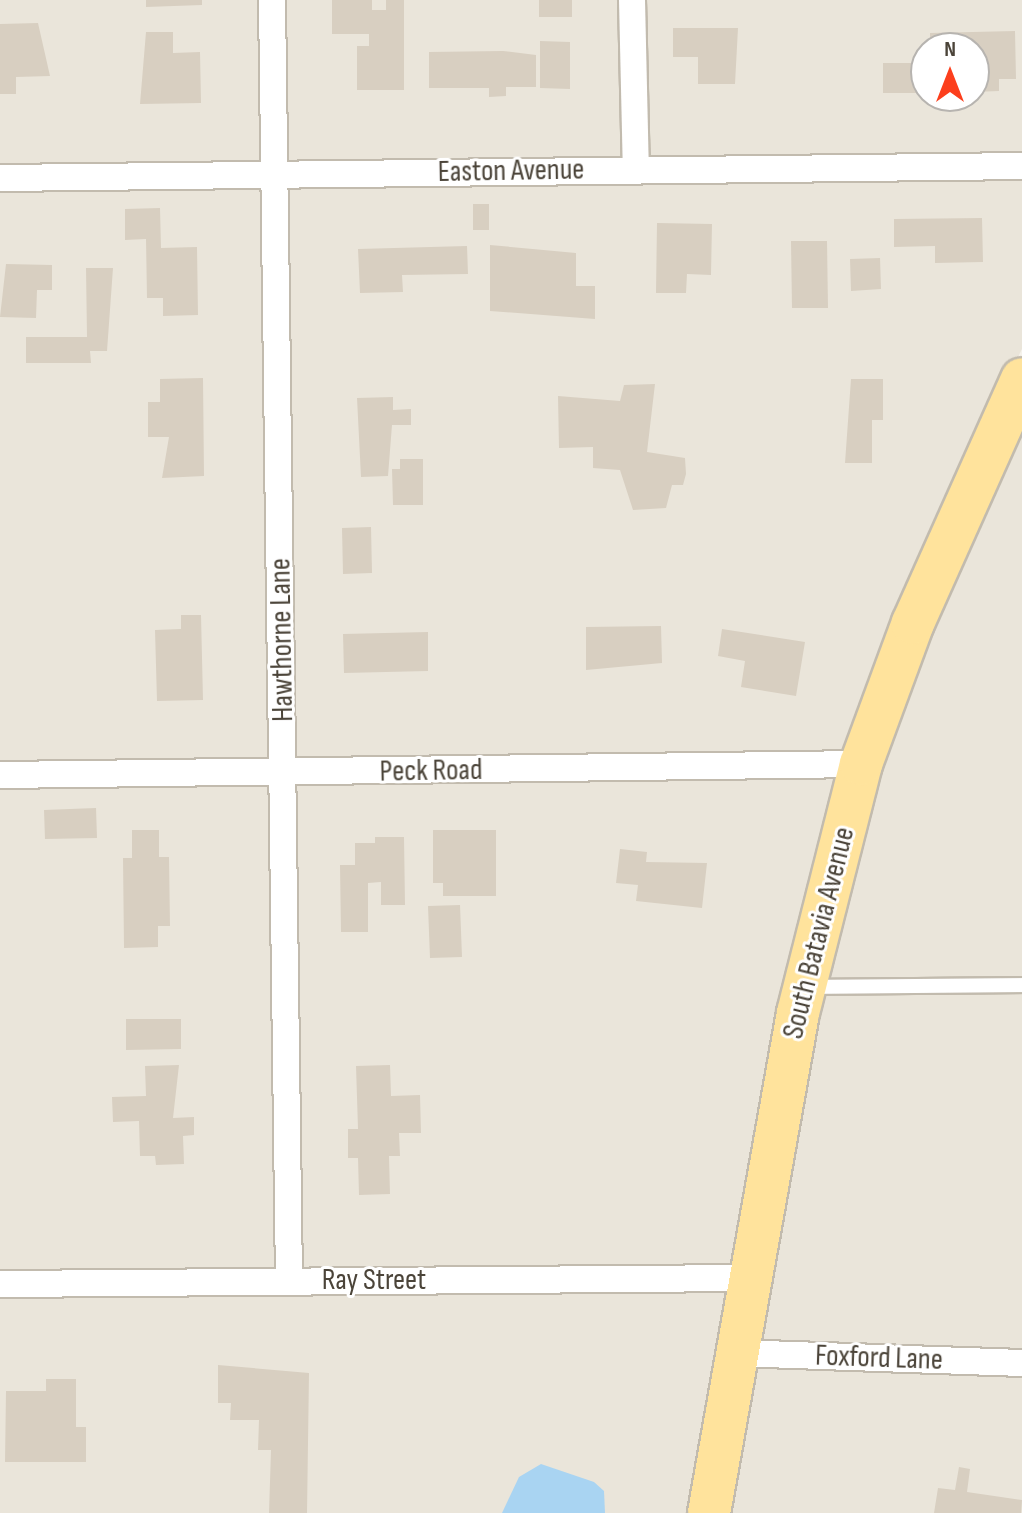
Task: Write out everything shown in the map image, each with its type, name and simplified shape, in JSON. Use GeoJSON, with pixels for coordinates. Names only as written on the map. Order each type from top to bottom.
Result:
{"type":"FeatureCollection","features":[{"type":"Feature","properties":{"kind":"main road","name":"South Batavia Avenue"},"geometry":{"type":"LineString","coordinates":[[709,1513],[748,1278],[804,987],[861,764],[913,623],[1022,379]]}},
{"type":"Feature","properties":{"kind":"street","name":"Hawthorne Lane"},"geometry":{"type":"LineString","coordinates":[[272,0],[289,1281]]}},
{"type":"Feature","properties":{"kind":"street"},"geometry":{"type":"LineString","coordinates":[[632,0],[636,170]]}},
{"type":"Feature","properties":{"kind":"street","name":"Easton Avenue"},"geometry":{"type":"LineString","coordinates":[[0,178],[1022,166]]}},
{"type":"Feature","properties":{"kind":"street","name":"Peck Road"},"geometry":{"type":"LineString","coordinates":[[0,775],[284,774],[861,764]]}},
{"type":"Feature","properties":{"kind":"street","name":"Ray Street"},"geometry":{"type":"LineString","coordinates":[[0,1284],[748,1278]]}},
{"type":"Feature","properties":{"kind":"street","name":"Foxford Lane"},"geometry":{"type":"LineString","coordinates":[[736,1353],[1022,1363]]}},
{"type":"Feature","properties":{"kind":"lane"},"geometry":{"type":"LineString","coordinates":[[804,987],[1022,985]]}},
{"type":"Feature","properties":{"kind":"shaded area"},"geometry":{"type":"Polygon","coordinates":[[[0,0],[1022,0],[1022,349],[948,500],[858,740],[699,1513],[0,1513],[0,0]]]}},
{"type":"Feature","properties":{"kind":"shaded area"},"geometry":{"type":"Polygon","coordinates":[[[1022,403],[1022,1513],[719,1513],[750,1332],[871,764],[1022,403]]]}},
{"type":"Feature","properties":{"kind":"water"},"geometry":{"type":"Polygon","coordinates":[[[541,1464],[594,1482],[604,1491],[605,1513],[502,1513],[519,1477],[541,1464]]]}},
{"type":"Feature","properties":{"kind":"building"},"geometry":{"type":"Polygon","coordinates":[[[146,0],[202,0],[202,5],[146,7],[146,0]]]}},
{"type":"Feature","properties":{"kind":"building"},"geometry":{"type":"Polygon","coordinates":[[[332,0],[372,0],[372,10],[386,10],[386,0],[404,0],[404,90],[357,90],[357,46],[369,46],[369,34],[332,34],[332,0]]]}},
{"type":"Feature","properties":{"kind":"building"},"geometry":{"type":"Polygon","coordinates":[[[539,0],[572,0],[572,17],[539,17],[539,0]]]}},
{"type":"Feature","properties":{"kind":"building"},"geometry":{"type":"Polygon","coordinates":[[[38,23],[50,76],[16,77],[16,94],[0,94],[0,24],[38,23]]]}},
{"type":"Feature","properties":{"kind":"building"},"geometry":{"type":"Polygon","coordinates":[[[673,28],[738,28],[735,84],[698,84],[698,57],[673,57],[673,28]]]}},
{"type":"Feature","properties":{"kind":"building"},"geometry":{"type":"Polygon","coordinates":[[[1015,31],[1016,79],[999,79],[999,91],[990,91],[990,32],[972,32],[1015,31]]]}},
{"type":"Feature","properties":{"kind":"building"},"geometry":{"type":"Polygon","coordinates":[[[146,32],[173,32],[173,53],[200,52],[201,103],[140,104],[146,32]]]}},
{"type":"Feature","properties":{"kind":"building"},"geometry":{"type":"Polygon","coordinates":[[[540,41],[570,42],[570,89],[540,88],[540,41]]]}},
{"type":"Feature","properties":{"kind":"building"},"geometry":{"type":"Polygon","coordinates":[[[503,51],[536,55],[536,87],[506,87],[506,96],[489,97],[489,88],[429,88],[429,52],[503,51]]]}},
{"type":"Feature","properties":{"kind":"building"},"geometry":{"type":"Polygon","coordinates":[[[883,63],[910,63],[910,93],[883,93],[883,63]]]}},
{"type":"Feature","properties":{"kind":"building"},"geometry":{"type":"Polygon","coordinates":[[[473,204],[489,204],[489,230],[473,230],[473,204]]]}},
{"type":"Feature","properties":{"kind":"building"},"geometry":{"type":"Polygon","coordinates":[[[160,208],[161,248],[197,247],[198,315],[163,316],[163,298],[147,298],[146,239],[125,240],[125,209],[160,208]]]}},
{"type":"Feature","properties":{"kind":"building"},"geometry":{"type":"Polygon","coordinates":[[[982,218],[983,262],[935,263],[935,246],[894,247],[894,219],[982,218]]]}},
{"type":"Feature","properties":{"kind":"building"},"geometry":{"type":"Polygon","coordinates":[[[657,223],[712,224],[711,275],[687,274],[686,293],[656,293],[657,223]]]}},
{"type":"Feature","properties":{"kind":"building"},"geometry":{"type":"Polygon","coordinates":[[[791,241],[827,241],[828,308],[792,308],[791,241]]]}},
{"type":"Feature","properties":{"kind":"building"},"geometry":{"type":"Polygon","coordinates":[[[490,245],[576,253],[576,286],[595,286],[595,319],[490,311],[490,245]]]}},
{"type":"Feature","properties":{"kind":"building"},"geometry":{"type":"Polygon","coordinates":[[[467,246],[468,274],[402,275],[403,292],[360,293],[358,249],[467,246]]]}},
{"type":"Feature","properties":{"kind":"building"},"geometry":{"type":"Polygon","coordinates":[[[880,258],[881,289],[851,291],[850,259],[880,258]]]}},
{"type":"Feature","properties":{"kind":"building"},"geometry":{"type":"Polygon","coordinates":[[[6,264],[52,265],[52,290],[37,290],[36,318],[0,317],[6,264]]]}},
{"type":"Feature","properties":{"kind":"building"},"geometry":{"type":"Polygon","coordinates":[[[86,268],[113,268],[107,351],[90,351],[91,363],[26,363],[26,337],[87,337],[86,268]]]}},
{"type":"Feature","properties":{"kind":"building"},"geometry":{"type":"Polygon","coordinates":[[[203,378],[204,476],[162,478],[169,437],[148,437],[148,402],[160,402],[160,379],[203,378]]]}},
{"type":"Feature","properties":{"kind":"building"},"geometry":{"type":"Polygon","coordinates":[[[851,379],[883,379],[883,420],[872,420],[872,463],[845,463],[851,379]]]}},
{"type":"Feature","properties":{"kind":"building"},"geometry":{"type":"Polygon","coordinates":[[[655,384],[647,452],[685,458],[686,474],[683,485],[672,485],[666,508],[633,510],[620,470],[593,468],[593,447],[559,448],[558,396],[620,401],[624,385],[655,384]]]}},
{"type":"Feature","properties":{"kind":"building"},"geometry":{"type":"Polygon","coordinates":[[[393,397],[393,410],[411,409],[411,425],[392,425],[388,476],[361,477],[357,398],[393,397]]]}},
{"type":"Feature","properties":{"kind":"building"},"geometry":{"type":"Polygon","coordinates":[[[400,459],[423,459],[423,505],[393,505],[392,469],[400,469],[400,459]]]}},
{"type":"Feature","properties":{"kind":"building"},"geometry":{"type":"Polygon","coordinates":[[[371,527],[372,573],[343,574],[342,528],[371,527]]]}},
{"type":"Feature","properties":{"kind":"building"},"geometry":{"type":"Polygon","coordinates":[[[181,615],[201,615],[203,700],[157,701],[155,630],[181,629],[181,615]]]}},
{"type":"Feature","properties":{"kind":"building"},"geometry":{"type":"Polygon","coordinates":[[[661,626],[662,663],[586,670],[586,627],[661,626]]]}},
{"type":"Feature","properties":{"kind":"building"},"geometry":{"type":"Polygon","coordinates":[[[722,629],[805,642],[796,696],[741,687],[745,661],[718,656],[722,629]]]}},
{"type":"Feature","properties":{"kind":"building"},"geometry":{"type":"Polygon","coordinates":[[[428,632],[428,671],[344,673],[343,634],[428,632]]]}},
{"type":"Feature","properties":{"kind":"building"},"geometry":{"type":"Polygon","coordinates":[[[96,808],[97,838],[45,839],[44,810],[96,808]]]}},
{"type":"Feature","properties":{"kind":"building"},"geometry":{"type":"Polygon","coordinates":[[[132,830],[159,830],[159,857],[169,857],[170,926],[158,926],[158,947],[124,948],[123,858],[132,858],[132,830]]]}},
{"type":"Feature","properties":{"kind":"building"},"geometry":{"type":"Polygon","coordinates":[[[433,830],[496,830],[496,896],[443,896],[443,883],[433,883],[433,830]]]}},
{"type":"Feature","properties":{"kind":"building"},"geometry":{"type":"Polygon","coordinates":[[[375,837],[404,837],[405,905],[381,905],[381,882],[368,883],[368,932],[341,932],[340,865],[355,865],[355,843],[375,843],[375,837]]]}},
{"type":"Feature","properties":{"kind":"building"},"geometry":{"type":"Polygon","coordinates":[[[620,849],[647,852],[646,862],[707,863],[702,908],[636,901],[638,885],[616,883],[620,849]]]}},
{"type":"Feature","properties":{"kind":"building"},"geometry":{"type":"Polygon","coordinates":[[[460,905],[462,957],[430,958],[428,906],[460,905]]]}},
{"type":"Feature","properties":{"kind":"building"},"geometry":{"type":"Polygon","coordinates":[[[126,1019],[181,1019],[181,1049],[126,1050],[126,1019]]]}},
{"type":"Feature","properties":{"kind":"building"},"geometry":{"type":"Polygon","coordinates":[[[179,1065],[173,1118],[194,1117],[194,1135],[183,1136],[184,1164],[156,1165],[155,1156],[140,1156],[139,1121],[113,1122],[112,1097],[146,1096],[145,1066],[179,1065]]]}},
{"type":"Feature","properties":{"kind":"building"},"geometry":{"type":"Polygon","coordinates":[[[390,1065],[391,1096],[420,1095],[421,1133],[399,1133],[400,1156],[389,1156],[390,1194],[359,1195],[358,1158],[348,1158],[348,1129],[358,1129],[356,1066],[390,1065]]]}},
{"type":"Feature","properties":{"kind":"building"},"geometry":{"type":"Polygon","coordinates":[[[218,1365],[309,1373],[307,1513],[269,1513],[271,1450],[258,1450],[259,1420],[230,1420],[231,1403],[218,1403],[218,1365]]]}},
{"type":"Feature","properties":{"kind":"building"},"geometry":{"type":"Polygon","coordinates":[[[46,1379],[76,1379],[76,1427],[86,1427],[86,1462],[5,1462],[6,1391],[46,1391],[46,1379]]]}},
{"type":"Feature","properties":{"kind":"building"},"geometry":{"type":"Polygon","coordinates":[[[959,1467],[970,1469],[967,1492],[1022,1500],[1021,1513],[934,1513],[938,1488],[955,1490],[959,1467]]]}}]}
